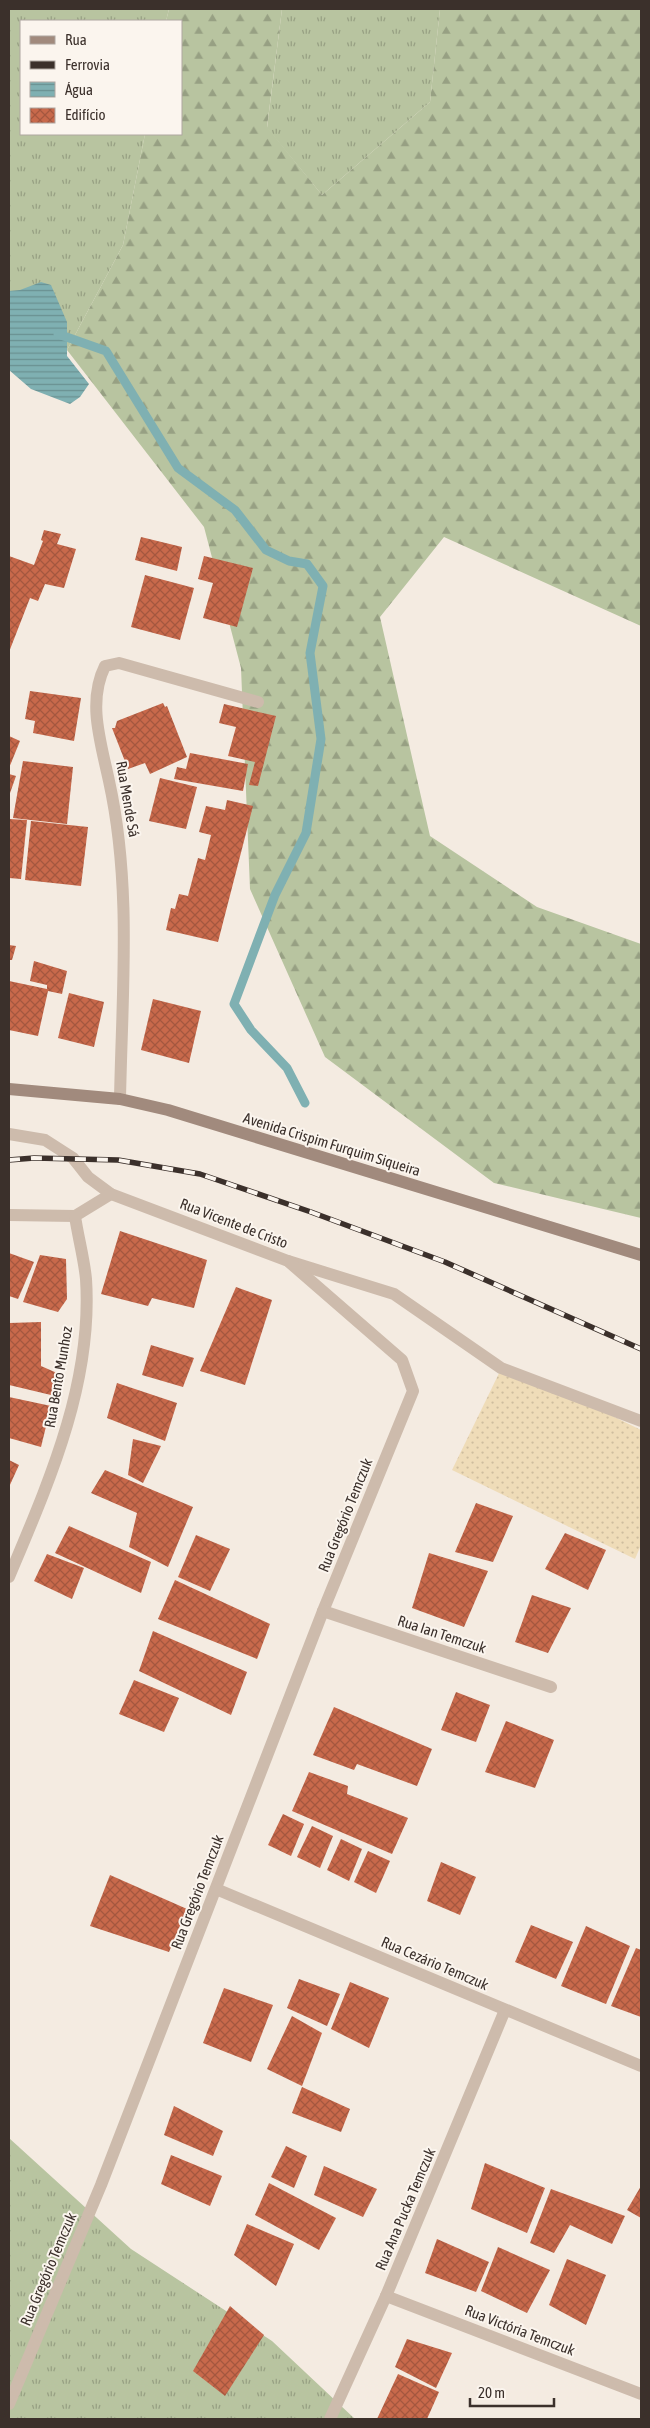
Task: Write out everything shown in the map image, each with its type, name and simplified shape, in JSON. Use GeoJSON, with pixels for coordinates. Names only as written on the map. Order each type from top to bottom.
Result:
{"type":"FeatureCollection","features":[{"type":"Feature","properties":{"kind":"main road","name":"Avenida Crispim Furquim Siqueira"},"geometry":{"type":"LineString","coordinates":[[9,1089],[120,1099],[168,1110],[641,1255]]}},
{"type":"Feature","properties":{"kind":"street","name":"Rua Mende Sá"},"geometry":{"type":"LineString","coordinates":[[120,1099],[125,904],[116,811],[96,718],[100,677],[105,666],[119,663],[258,702]]}},
{"type":"Feature","properties":{"kind":"street","name":"Rua Vicente de Cristo"},"geometry":{"type":"LineString","coordinates":[[9,1134],[45,1140],[73,1158],[88,1177],[111,1194],[288,1261],[402,1360],[413,1391]]}},
{"type":"Feature","properties":{"kind":"street"},"geometry":{"type":"LineString","coordinates":[[9,1214],[74,1216],[111,1194]]}},
{"type":"Feature","properties":{"kind":"street","name":"Rua Bento Munhoz"},"geometry":{"type":"LineString","coordinates":[[9,1577],[36,1512],[69,1422],[84,1338],[86,1279],[74,1216]]}},
{"type":"Feature","properties":{"kind":"street"},"geometry":{"type":"LineString","coordinates":[[288,1261],[394,1294],[501,1368],[641,1422]]}},
{"type":"Feature","properties":{"kind":"street","name":"Rua Gregório Temczuk"},"geometry":{"type":"LineString","coordinates":[[9,2404],[101,2185],[324,1611],[413,1391]]}},
{"type":"Feature","properties":{"kind":"street","name":"Rua Ian Temczuk"},"geometry":{"type":"LineString","coordinates":[[324,1611],[551,1687]]}},
{"type":"Feature","properties":{"kind":"street","name":"Rua Cezário Temczuk"},"geometry":{"type":"LineString","coordinates":[[216,1889],[641,2066]]}},
{"type":"Feature","properties":{"kind":"street","name":"Rua Ana Pucka Temczuk"},"geometry":{"type":"LineString","coordinates":[[330,2419],[386,2296],[505,2010]]}},
{"type":"Feature","properties":{"kind":"street","name":"Rua Victória Temczuk"},"geometry":{"type":"LineString","coordinates":[[386,2296],[641,2394]]}},
{"type":"Feature","properties":{"kind":"green space"},"geometry":{"type":"Polygon","coordinates":[[[9,9],[169,9],[166,20],[20,20],[20,135],[145,135],[123,245],[67,350],[9,291],[9,9]]]}},
{"type":"Feature","properties":{"kind":"green space"},"geometry":{"type":"Polygon","coordinates":[[[169,9],[282,9],[267,127],[322,195],[430,102],[440,9],[641,9],[641,626],[444,537],[380,617],[430,836],[537,907],[641,944],[641,1218],[494,1183],[325,1057],[250,889],[241,668],[204,527],[67,350],[123,245],[145,135],[182,135],[182,20],[166,20],[169,9]]]}},
{"type":"Feature","properties":{"kind":"green space"},"geometry":{"type":"Polygon","coordinates":[[[282,9],[440,9],[430,102],[322,195],[267,128],[282,9]]]}},
{"type":"Feature","properties":{"kind":"green space"},"geometry":{"type":"Polygon","coordinates":[[[9,2138],[131,2249],[272,2341],[355,2419],[9,2419],[9,2138]]]}},
{"type":"Feature","properties":{"kind":"sand"},"geometry":{"type":"Polygon","coordinates":[[[504,1363],[641,1430],[641,1545],[635,1559],[452,1470],[504,1363]]]}},
{"type":"Feature","properties":{"kind":"water"},"geometry":{"type":"Polygon","coordinates":[[[41,282],[51,285],[67,322],[67,356],[89,384],[80,397],[70,404],[31,389],[9,370],[9,291],[20,290],[41,282]]]}},
{"type":"Feature","properties":{"kind":"building"},"geometry":{"type":"Polygon","coordinates":[[[44,530],[61,534],[57,544],[76,549],[64,588],[45,584],[38,601],[30,598],[9,652],[9,556],[34,565],[43,541],[41,540],[44,530]]]}},
{"type":"Feature","properties":{"kind":"building"},"geometry":{"type":"Polygon","coordinates":[[[141,537],[182,547],[177,571],[135,560],[141,537]]]}},
{"type":"Feature","properties":{"kind":"building"},"geometry":{"type":"Polygon","coordinates":[[[204,556],[253,568],[237,627],[203,618],[213,583],[198,579],[204,556]]]}},
{"type":"Feature","properties":{"kind":"building"},"geometry":{"type":"Polygon","coordinates":[[[145,575],[194,588],[180,640],[131,627],[145,575]]]}},
{"type":"Feature","properties":{"kind":"building"},"geometry":{"type":"Polygon","coordinates":[[[30,691],[81,698],[74,741],[33,733],[35,721],[25,719],[30,691]]]}},
{"type":"Feature","properties":{"kind":"building"},"geometry":{"type":"Polygon","coordinates":[[[163,703],[165,707],[167,706],[187,757],[150,774],[145,763],[128,769],[112,728],[115,728],[117,721],[163,703]]]}},
{"type":"Feature","properties":{"kind":"building"},"geometry":{"type":"Polygon","coordinates":[[[224,704],[276,716],[258,786],[249,785],[255,762],[228,756],[236,727],[219,723],[224,704]]]}},
{"type":"Feature","properties":{"kind":"building"},"geometry":{"type":"Polygon","coordinates":[[[9,736],[20,741],[9,768],[9,736]]]}},
{"type":"Feature","properties":{"kind":"building"},"geometry":{"type":"Polygon","coordinates":[[[190,753],[248,764],[243,791],[174,779],[177,767],[186,769],[190,753]]]}},
{"type":"Feature","properties":{"kind":"building"},"geometry":{"type":"Polygon","coordinates":[[[23,761],[73,767],[67,824],[13,818],[23,761]]]}},
{"type":"Feature","properties":{"kind":"building"},"geometry":{"type":"Polygon","coordinates":[[[9,774],[16,776],[9,796],[9,774]]]}},
{"type":"Feature","properties":{"kind":"building"},"geometry":{"type":"Polygon","coordinates":[[[160,778],[197,787],[186,829],[149,821],[160,778]]]}},
{"type":"Feature","properties":{"kind":"building"},"geometry":{"type":"Polygon","coordinates":[[[227,800],[253,806],[218,942],[166,930],[171,908],[175,909],[179,894],[188,896],[198,858],[205,860],[211,835],[199,832],[206,806],[225,810],[227,800]]]}},
{"type":"Feature","properties":{"kind":"building"},"geometry":{"type":"Polygon","coordinates":[[[9,819],[27,820],[21,879],[9,878],[9,819]]]}},
{"type":"Feature","properties":{"kind":"building"},"geometry":{"type":"Polygon","coordinates":[[[31,821],[88,827],[81,886],[25,880],[31,821]]]}},
{"type":"Feature","properties":{"kind":"building"},"geometry":{"type":"Polygon","coordinates":[[[9,945],[16,946],[12,960],[9,960],[9,945]]]}},
{"type":"Feature","properties":{"kind":"building"},"geometry":{"type":"Polygon","coordinates":[[[34,961],[67,971],[62,994],[48,991],[38,1036],[9,1030],[9,981],[47,989],[47,985],[30,981],[34,961]]]}},
{"type":"Feature","properties":{"kind":"building"},"geometry":{"type":"Polygon","coordinates":[[[69,993],[104,1002],[94,1047],[58,1038],[69,993]]]}},
{"type":"Feature","properties":{"kind":"building"},"geometry":{"type":"Polygon","coordinates":[[[153,999],[201,1011],[189,1063],[141,1050],[153,999]]]}},
{"type":"Feature","properties":{"kind":"building"},"geometry":{"type":"Polygon","coordinates":[[[120,1231],[207,1260],[194,1308],[152,1298],[148,1306],[101,1294],[120,1231]]]}},
{"type":"Feature","properties":{"kind":"building"},"geometry":{"type":"Polygon","coordinates":[[[9,1253],[34,1262],[18,1299],[9,1296],[9,1253]]]}},
{"type":"Feature","properties":{"kind":"building"},"geometry":{"type":"Polygon","coordinates":[[[40,1255],[66,1259],[67,1299],[58,1312],[23,1302],[40,1255]]]}},
{"type":"Feature","properties":{"kind":"building"},"geometry":{"type":"Polygon","coordinates":[[[236,1287],[272,1300],[245,1385],[200,1371],[236,1287]]]}},
{"type":"Feature","properties":{"kind":"building"},"geometry":{"type":"Polygon","coordinates":[[[41,1322],[41,1366],[57,1373],[51,1395],[9,1385],[9,1323],[41,1322]]]}},
{"type":"Feature","properties":{"kind":"building"},"geometry":{"type":"Polygon","coordinates":[[[151,1345],[194,1358],[183,1387],[142,1375],[151,1345]]]}},
{"type":"Feature","properties":{"kind":"building"},"geometry":{"type":"Polygon","coordinates":[[[117,1383],[177,1403],[165,1441],[107,1418],[117,1383]]]}},
{"type":"Feature","properties":{"kind":"building"},"geometry":{"type":"Polygon","coordinates":[[[9,1397],[51,1406],[41,1447],[9,1438],[9,1397]]]}},
{"type":"Feature","properties":{"kind":"building"},"geometry":{"type":"Polygon","coordinates":[[[133,1439],[161,1446],[143,1483],[128,1475],[133,1439]]]}},
{"type":"Feature","properties":{"kind":"building"},"geometry":{"type":"Polygon","coordinates":[[[9,1460],[19,1465],[9,1487],[9,1460]]]}},
{"type":"Feature","properties":{"kind":"building"},"geometry":{"type":"Polygon","coordinates":[[[105,1470],[193,1507],[168,1567],[129,1547],[137,1513],[91,1493],[105,1470]]]}},
{"type":"Feature","properties":{"kind":"building"},"geometry":{"type":"Polygon","coordinates":[[[476,1503],[513,1516],[493,1562],[455,1552],[476,1503]]]}},
{"type":"Feature","properties":{"kind":"building"},"geometry":{"type":"Polygon","coordinates":[[[69,1526],[151,1562],[141,1593],[55,1553],[69,1526]]]}},
{"type":"Feature","properties":{"kind":"building"},"geometry":{"type":"Polygon","coordinates":[[[565,1533],[606,1550],[588,1590],[545,1569],[565,1533]]]}},
{"type":"Feature","properties":{"kind":"building"},"geometry":{"type":"Polygon","coordinates":[[[196,1535],[230,1549],[210,1591],[178,1577],[196,1535]]]}},
{"type":"Feature","properties":{"kind":"building"},"geometry":{"type":"Polygon","coordinates":[[[429,1553],[488,1571],[464,1627],[412,1608],[429,1553]]]}},
{"type":"Feature","properties":{"kind":"building"},"geometry":{"type":"Polygon","coordinates":[[[47,1554],[84,1568],[72,1599],[34,1581],[47,1554]]]}},
{"type":"Feature","properties":{"kind":"building"},"geometry":{"type":"Polygon","coordinates":[[[175,1580],[270,1624],[257,1659],[158,1619],[175,1580]]]}},
{"type":"Feature","properties":{"kind":"building"},"geometry":{"type":"Polygon","coordinates":[[[532,1595],[571,1608],[548,1653],[515,1642],[532,1595]]]}},
{"type":"Feature","properties":{"kind":"building"},"geometry":{"type":"Polygon","coordinates":[[[153,1631],[247,1672],[231,1715],[139,1671],[153,1631]]]}},
{"type":"Feature","properties":{"kind":"building"},"geometry":{"type":"Polygon","coordinates":[[[134,1680],[179,1698],[164,1732],[119,1714],[134,1680]]]}},
{"type":"Feature","properties":{"kind":"building"},"geometry":{"type":"Polygon","coordinates":[[[456,1692],[490,1705],[476,1742],[441,1730],[456,1692]]]}},
{"type":"Feature","properties":{"kind":"building"},"geometry":{"type":"Polygon","coordinates":[[[334,1707],[432,1749],[417,1786],[357,1764],[354,1770],[313,1755],[334,1707]]]}},
{"type":"Feature","properties":{"kind":"building"},"geometry":{"type":"Polygon","coordinates":[[[506,1721],[554,1740],[535,1788],[485,1772],[506,1721]]]}},
{"type":"Feature","properties":{"kind":"building"},"geometry":{"type":"Polygon","coordinates":[[[309,1772],[348,1786],[347,1794],[408,1818],[392,1854],[292,1811],[309,1772]]]}},
{"type":"Feature","properties":{"kind":"building"},"geometry":{"type":"Polygon","coordinates":[[[283,1814],[304,1824],[291,1856],[268,1845],[283,1814]]]}},
{"type":"Feature","properties":{"kind":"building"},"geometry":{"type":"Polygon","coordinates":[[[312,1826],[333,1836],[320,1868],[297,1857],[312,1826]]]}},
{"type":"Feature","properties":{"kind":"building"},"geometry":{"type":"Polygon","coordinates":[[[341,1839],[362,1849],[349,1881],[327,1870],[341,1839]]]}},
{"type":"Feature","properties":{"kind":"building"},"geometry":{"type":"Polygon","coordinates":[[[368,1851],[390,1861],[376,1893],[354,1882],[368,1851]]]}},
{"type":"Feature","properties":{"kind":"building"},"geometry":{"type":"Polygon","coordinates":[[[441,1862],[476,1877],[460,1915],[427,1901],[441,1862]]]}},
{"type":"Feature","properties":{"kind":"building"},"geometry":{"type":"Polygon","coordinates":[[[110,1875],[187,1909],[169,1952],[90,1926],[110,1875]]]}},
{"type":"Feature","properties":{"kind":"building"},"geometry":{"type":"Polygon","coordinates":[[[531,1925],[573,1942],[556,1979],[515,1962],[531,1925]]]}},
{"type":"Feature","properties":{"kind":"building"},"geometry":{"type":"Polygon","coordinates":[[[586,1926],[630,1946],[606,2004],[561,1986],[586,1926]]]}},
{"type":"Feature","properties":{"kind":"building"},"geometry":{"type":"Polygon","coordinates":[[[636,1948],[641,1950],[641,2017],[611,2006],[636,1948]]]}},
{"type":"Feature","properties":{"kind":"building"},"geometry":{"type":"Polygon","coordinates":[[[299,1979],[340,1994],[327,2026],[287,2008],[299,1979]]]}},
{"type":"Feature","properties":{"kind":"building"},"geometry":{"type":"Polygon","coordinates":[[[350,1982],[389,1998],[369,2048],[331,2029],[350,1982]]]}},
{"type":"Feature","properties":{"kind":"building"},"geometry":{"type":"Polygon","coordinates":[[[224,1988],[273,2005],[251,2062],[203,2043],[224,1988]]]}},
{"type":"Feature","properties":{"kind":"building"},"geometry":{"type":"Polygon","coordinates":[[[292,2016],[322,2033],[302,2086],[267,2069],[292,2016]]]}},
{"type":"Feature","properties":{"kind":"building"},"geometry":{"type":"Polygon","coordinates":[[[302,2087],[350,2109],[341,2132],[292,2113],[302,2087]]]}},
{"type":"Feature","properties":{"kind":"building"},"geometry":{"type":"Polygon","coordinates":[[[174,2106],[223,2131],[213,2156],[164,2135],[174,2106]]]}},
{"type":"Feature","properties":{"kind":"building"},"geometry":{"type":"Polygon","coordinates":[[[286,2146],[307,2156],[294,2188],[271,2177],[286,2146]]]}},
{"type":"Feature","properties":{"kind":"building"},"geometry":{"type":"Polygon","coordinates":[[[171,2155],[222,2176],[210,2206],[161,2184],[171,2155]]]}},
{"type":"Feature","properties":{"kind":"building"},"geometry":{"type":"Polygon","coordinates":[[[485,2163],[545,2188],[527,2233],[471,2209],[485,2163]]]}},
{"type":"Feature","properties":{"kind":"building"},"geometry":{"type":"Polygon","coordinates":[[[324,2166],[377,2189],[363,2217],[314,2195],[324,2166]]]}},
{"type":"Feature","properties":{"kind":"building"},"geometry":{"type":"Polygon","coordinates":[[[269,2183],[336,2218],[319,2250],[255,2215],[269,2183]]]}},
{"type":"Feature","properties":{"kind":"building"},"geometry":{"type":"Polygon","coordinates":[[[641,2186],[641,2218],[627,2210],[641,2186]]]}},
{"type":"Feature","properties":{"kind":"building"},"geometry":{"type":"Polygon","coordinates":[[[551,2189],[625,2216],[612,2244],[570,2225],[554,2253],[530,2243],[551,2189]]]}},
{"type":"Feature","properties":{"kind":"building"},"geometry":{"type":"Polygon","coordinates":[[[247,2224],[294,2244],[276,2286],[234,2255],[247,2224]]]}},
{"type":"Feature","properties":{"kind":"building"},"geometry":{"type":"Polygon","coordinates":[[[437,2239],[489,2262],[476,2292],[425,2273],[437,2239]]]}},
{"type":"Feature","properties":{"kind":"building"},"geometry":{"type":"Polygon","coordinates":[[[498,2247],[550,2270],[527,2313],[481,2291],[498,2247]]]}},
{"type":"Feature","properties":{"kind":"building"},"geometry":{"type":"Polygon","coordinates":[[[567,2259],[606,2275],[586,2325],[549,2305],[567,2259]]]}},
{"type":"Feature","properties":{"kind":"building"},"geometry":{"type":"Polygon","coordinates":[[[230,2306],[264,2335],[225,2396],[193,2371],[230,2306]]]}},
{"type":"Feature","properties":{"kind":"building"},"geometry":{"type":"Polygon","coordinates":[[[407,2339],[452,2353],[436,2388],[395,2367],[407,2339]]]}},
{"type":"Feature","properties":{"kind":"building"},"geometry":{"type":"Polygon","coordinates":[[[398,2374],[439,2392],[427,2419],[377,2419],[398,2374]]]}},
{"type":"Feature","properties":{"kind":"waterway"},"geometry":{"type":"LineString","coordinates":[[58,334],[106,351],[178,468],[235,510],[266,550],[289,561],[307,564],[323,586],[310,653],[321,739],[306,833],[275,895],[234,1004],[251,1030],[287,1068],[305,1103]]}},
{"type":"Feature","properties":{"kind":"railway"},"geometry":{"type":"LineString","coordinates":[[9,1160],[34,1158],[118,1160],[200,1174],[311,1212],[445,1262],[641,1349]]}}]}
